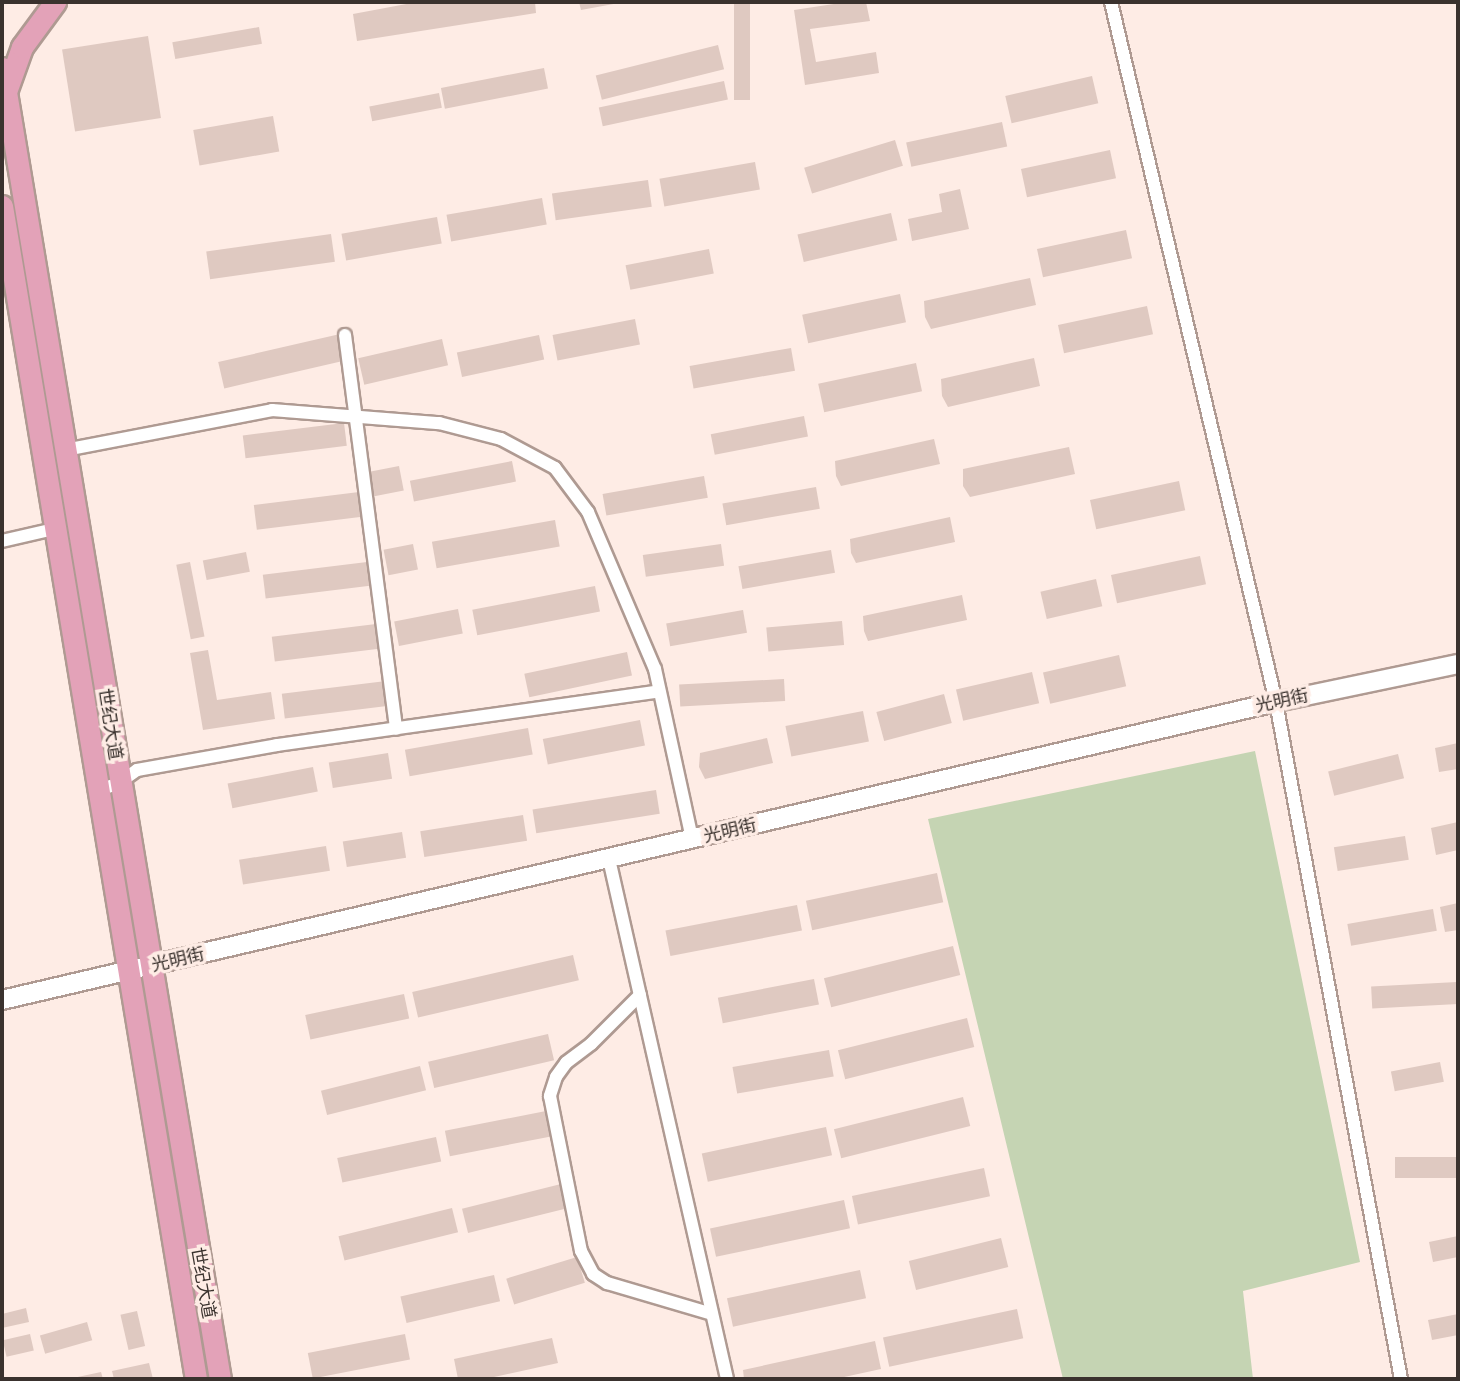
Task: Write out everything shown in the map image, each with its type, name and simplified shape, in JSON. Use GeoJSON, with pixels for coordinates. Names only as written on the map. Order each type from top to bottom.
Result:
{"type":"FeatureCollection","features":[{"type":"Feature","properties":{"kind":"main road"},"geometry":{"type":"LineString","coordinates":[[6,94],[22,47],[55,2]]}},
{"type":"Feature","properties":{"kind":"main road","name":"世纪大道"},"geometry":{"type":"LineString","coordinates":[[2,68],[220,1379]]}},
{"type":"Feature","properties":{"kind":"main road","name":"世纪大道"},"geometry":{"type":"LineString","coordinates":[[2,206],[196,1379]]}},
{"type":"Feature","properties":{"kind":"street"},"geometry":{"type":"LineString","coordinates":[[1111,2],[1276,702],[1401,1379]]}},
{"type":"Feature","properties":{"kind":"street"},"geometry":{"type":"LineString","coordinates":[[345,335],[396,729]]}},
{"type":"Feature","properties":{"kind":"street"},"geometry":{"type":"LineString","coordinates":[[65,450],[272,410],[355,414],[439,423],[501,439],[555,468],[588,512],[654,669],[692,839]]}},
{"type":"Feature","properties":{"kind":"street"},"geometry":{"type":"LineString","coordinates":[[2,541],[54,529]]}},
{"type":"Feature","properties":{"kind":"street","name":"光明街"},"geometry":{"type":"LineString","coordinates":[[2,1000],[1276,702],[1458,664]]}},
{"type":"Feature","properties":{"kind":"street"},"geometry":{"type":"LineString","coordinates":[[97,791],[119,783],[137,770],[277,745],[659,691]]}},
{"type":"Feature","properties":{"kind":"street"},"geometry":{"type":"LineString","coordinates":[[609,859],[727,1379]]}},
{"type":"Feature","properties":{"kind":"street"},"geometry":{"type":"LineString","coordinates":[[640,995],[591,1044],[566,1063],[556,1077],[550,1096],[581,1251],[593,1274],[607,1283],[712,1314]]}},
{"type":"Feature","properties":{"kind":"green space"},"geometry":{"type":"Polygon","coordinates":[[[1255,751],[1360,1262],[1243,1291],[1253,1379],[1063,1379],[928,819],[1255,751]]]}},
{"type":"Feature","properties":{"kind":"building"},"geometry":{"type":"Polygon","coordinates":[[[417,2],[535,2],[536,13],[357,41],[353,14],[417,2]]]}},
{"type":"Feature","properties":{"kind":"building"},"geometry":{"type":"Polygon","coordinates":[[[579,2],[619,2],[619,3],[581,10],[579,2]]]}},
{"type":"Feature","properties":{"kind":"building"},"geometry":{"type":"Polygon","coordinates":[[[734,2],[750,2],[750,100],[734,100],[734,2]]]}},
{"type":"Feature","properties":{"kind":"building"},"geometry":{"type":"Polygon","coordinates":[[[866,2],[870,21],[810,29],[816,62],[876,52],[879,73],[805,85],[794,10],[866,2]]]}},
{"type":"Feature","properties":{"kind":"building"},"geometry":{"type":"Polygon","coordinates":[[[259,27],[262,44],[175,59],[172,42],[259,27]]]}},
{"type":"Feature","properties":{"kind":"building"},"geometry":{"type":"Polygon","coordinates":[[[148,36],[161,118],[75,132],[62,50],[148,36]]]}},
{"type":"Feature","properties":{"kind":"building"},"geometry":{"type":"Polygon","coordinates":[[[718,45],[724,69],[602,100],[596,75],[718,45]]]}},
{"type":"Feature","properties":{"kind":"building"},"geometry":{"type":"Polygon","coordinates":[[[544,68],[548,89],[445,109],[441,88],[544,68]]]}},
{"type":"Feature","properties":{"kind":"building"},"geometry":{"type":"Polygon","coordinates":[[[1092,76],[1098,103],[1012,123],[1005,96],[1092,76]]]}},
{"type":"Feature","properties":{"kind":"building"},"geometry":{"type":"Polygon","coordinates":[[[724,81],[728,100],[603,126],[599,108],[724,81]]]}},
{"type":"Feature","properties":{"kind":"building"},"geometry":{"type":"Polygon","coordinates":[[[439,93],[442,108],[372,121],[369,107],[439,93]]]}},
{"type":"Feature","properties":{"kind":"building"},"geometry":{"type":"Polygon","coordinates":[[[273,116],[279,151],[199,166],[193,130],[273,116]]]}},
{"type":"Feature","properties":{"kind":"building"},"geometry":{"type":"Polygon","coordinates":[[[1002,122],[1007,146],[911,167],[906,142],[1002,122]]]}},
{"type":"Feature","properties":{"kind":"building"},"geometry":{"type":"Polygon","coordinates":[[[895,140],[903,166],[812,194],[804,168],[895,140]]]}},
{"type":"Feature","properties":{"kind":"building"},"geometry":{"type":"Polygon","coordinates":[[[1110,150],[1116,178],[1027,197],[1021,169],[1110,150]]]}},
{"type":"Feature","properties":{"kind":"building"},"geometry":{"type":"Polygon","coordinates":[[[755,162],[760,190],[664,206],[659,179],[755,162]]]}},
{"type":"Feature","properties":{"kind":"building"},"geometry":{"type":"Polygon","coordinates":[[[648,180],[652,207],[556,220],[552,193],[648,180]]]}},
{"type":"Feature","properties":{"kind":"building"},"geometry":{"type":"Polygon","coordinates":[[[960,189],[969,229],[912,241],[908,219],[942,212],[939,194],[960,189]]]}},
{"type":"Feature","properties":{"kind":"building"},"geometry":{"type":"Polygon","coordinates":[[[542,198],[547,225],[451,241],[446,215],[542,198]]]}},
{"type":"Feature","properties":{"kind":"building"},"geometry":{"type":"Polygon","coordinates":[[[891,213],[897,240],[804,262],[797,235],[891,213]]]}},
{"type":"Feature","properties":{"kind":"building"},"geometry":{"type":"Polygon","coordinates":[[[437,217],[442,244],[346,260],[341,234],[437,217]]]}},
{"type":"Feature","properties":{"kind":"building"},"geometry":{"type":"Polygon","coordinates":[[[1126,230],[1132,258],[1043,277],[1037,249],[1126,230]]]}},
{"type":"Feature","properties":{"kind":"building"},"geometry":{"type":"Polygon","coordinates":[[[331,234],[335,262],[210,279],[206,252],[331,234]]]}},
{"type":"Feature","properties":{"kind":"building"},"geometry":{"type":"Polygon","coordinates":[[[709,249],[714,274],[630,290],[626,265],[709,249]]]}},
{"type":"Feature","properties":{"kind":"building"},"geometry":{"type":"Polygon","coordinates":[[[1030,278],[1036,305],[931,329],[925,317],[924,301],[1030,278]]]}},
{"type":"Feature","properties":{"kind":"building"},"geometry":{"type":"Polygon","coordinates":[[[900,294],[906,322],[808,343],[802,315],[900,294]]]}},
{"type":"Feature","properties":{"kind":"building"},"geometry":{"type":"Polygon","coordinates":[[[1147,306],[1153,334],[1064,353],[1058,325],[1147,306]]]}},
{"type":"Feature","properties":{"kind":"building"},"geometry":{"type":"Polygon","coordinates":[[[635,319],[640,345],[558,361],[553,335],[635,319]]]}},
{"type":"Feature","properties":{"kind":"building"},"geometry":{"type":"Polygon","coordinates":[[[340,334],[346,360],[224,388],[218,362],[340,334]]]}},
{"type":"Feature","properties":{"kind":"building"},"geometry":{"type":"Polygon","coordinates":[[[539,335],[544,359],[462,377],[457,352],[539,335]]]}},
{"type":"Feature","properties":{"kind":"building"},"geometry":{"type":"Polygon","coordinates":[[[442,339],[448,365],[364,385],[358,358],[442,339]]]}},
{"type":"Feature","properties":{"kind":"building"},"geometry":{"type":"Polygon","coordinates":[[[791,348],[795,371],[694,389],[690,366],[791,348]]]}},
{"type":"Feature","properties":{"kind":"building"},"geometry":{"type":"Polygon","coordinates":[[[1034,358],[1040,386],[948,407],[942,396],[941,379],[1034,358]]]}},
{"type":"Feature","properties":{"kind":"building"},"geometry":{"type":"Polygon","coordinates":[[[916,363],[922,391],[824,412],[818,384],[916,363]]]}},
{"type":"Feature","properties":{"kind":"building"},"geometry":{"type":"Polygon","coordinates":[[[804,416],[808,437],[715,455],[711,434],[804,416]]]}},
{"type":"Feature","properties":{"kind":"building"},"geometry":{"type":"Polygon","coordinates":[[[344,423],[347,446],[246,458],[243,435],[344,423]]]}},
{"type":"Feature","properties":{"kind":"building"},"geometry":{"type":"Polygon","coordinates":[[[934,439],[940,464],[841,486],[836,476],[835,461],[934,439]]]}},
{"type":"Feature","properties":{"kind":"building"},"geometry":{"type":"Polygon","coordinates":[[[1069,447],[1075,474],[970,497],[963,486],[963,469],[1069,447]]]}},
{"type":"Feature","properties":{"kind":"building"},"geometry":{"type":"Polygon","coordinates":[[[512,461],[516,482],[414,501],[410,481],[512,461]]]}},
{"type":"Feature","properties":{"kind":"building"},"geometry":{"type":"Polygon","coordinates":[[[399,466],[404,491],[374,496],[370,472],[399,466]]]}},
{"type":"Feature","properties":{"kind":"building"},"geometry":{"type":"Polygon","coordinates":[[[704,476],[708,498],[606,516],[603,494],[704,476]]]}},
{"type":"Feature","properties":{"kind":"building"},"geometry":{"type":"Polygon","coordinates":[[[1179,481],[1185,510],[1096,529],[1090,500],[1179,481]]]}},
{"type":"Feature","properties":{"kind":"building"},"geometry":{"type":"Polygon","coordinates":[[[816,487],[820,509],[726,525],[722,503],[816,487]]]}},
{"type":"Feature","properties":{"kind":"building"},"geometry":{"type":"Polygon","coordinates":[[[359,492],[362,517],[257,530],[254,505],[359,492]]]}},
{"type":"Feature","properties":{"kind":"building"},"geometry":{"type":"Polygon","coordinates":[[[950,517],[955,542],[856,563],[851,553],[850,539],[950,517]]]}},
{"type":"Feature","properties":{"kind":"building"},"geometry":{"type":"Polygon","coordinates":[[[555,520],[560,547],[437,568],[432,542],[555,520]]]}},
{"type":"Feature","properties":{"kind":"building"},"geometry":{"type":"Polygon","coordinates":[[[413,544],[418,570],[389,575],[384,550],[413,544]]]}},
{"type":"Feature","properties":{"kind":"building"},"geometry":{"type":"Polygon","coordinates":[[[721,544],[724,566],[646,577],[643,555],[721,544]]]}},
{"type":"Feature","properties":{"kind":"building"},"geometry":{"type":"Polygon","coordinates":[[[831,550],[835,573],[742,589],[738,566],[831,550]]]}},
{"type":"Feature","properties":{"kind":"building"},"geometry":{"type":"Polygon","coordinates":[[[246,552],[250,572],[207,580],[203,560],[246,552]]]}},
{"type":"Feature","properties":{"kind":"building"},"geometry":{"type":"Polygon","coordinates":[[[1200,556],[1206,584],[1117,603],[1111,575],[1200,556]]]}},
{"type":"Feature","properties":{"kind":"building"},"geometry":{"type":"Polygon","coordinates":[[[190,562],[205,637],[191,639],[176,565],[190,562]]]}},
{"type":"Feature","properties":{"kind":"building"},"geometry":{"type":"Polygon","coordinates":[[[367,562],[370,586],[266,599],[263,575],[367,562]]]}},
{"type":"Feature","properties":{"kind":"building"},"geometry":{"type":"Polygon","coordinates":[[[1096,579],[1102,606],[1047,619],[1040,592],[1096,579]]]}},
{"type":"Feature","properties":{"kind":"building"},"geometry":{"type":"Polygon","coordinates":[[[595,586],[600,612],[477,635],[472,610],[595,586]]]}},
{"type":"Feature","properties":{"kind":"building"},"geometry":{"type":"Polygon","coordinates":[[[962,595],[967,620],[868,641],[863,616],[962,595]]]}},
{"type":"Feature","properties":{"kind":"building"},"geometry":{"type":"Polygon","coordinates":[[[458,609],[463,634],[399,646],[394,621],[458,609]]]}},
{"type":"Feature","properties":{"kind":"building"},"geometry":{"type":"Polygon","coordinates":[[[743,610],[747,633],[670,646],[666,624],[743,610]]]}},
{"type":"Feature","properties":{"kind":"building"},"geometry":{"type":"Polygon","coordinates":[[[842,621],[844,645],[768,652],[766,628],[842,621]]]}},
{"type":"Feature","properties":{"kind":"building"},"geometry":{"type":"Polygon","coordinates":[[[376,624],[379,649],[275,662],[272,637],[376,624]]]}},
{"type":"Feature","properties":{"kind":"building"},"geometry":{"type":"Polygon","coordinates":[[[208,650],[217,700],[271,692],[275,719],[203,730],[190,653],[208,650]]]}},
{"type":"Feature","properties":{"kind":"building"},"geometry":{"type":"Polygon","coordinates":[[[627,652],[632,675],[529,697],[524,674],[627,652]]]}},
{"type":"Feature","properties":{"kind":"building"},"geometry":{"type":"Polygon","coordinates":[[[1119,655],[1126,686],[1050,704],[1043,673],[1119,655]]]}},
{"type":"Feature","properties":{"kind":"building"},"geometry":{"type":"Polygon","coordinates":[[[1032,672],[1039,703],[963,721],[956,690],[1032,672]]]}},
{"type":"Feature","properties":{"kind":"building"},"geometry":{"type":"Polygon","coordinates":[[[784,679],[785,701],[680,706],[679,684],[784,679]]]}},
{"type":"Feature","properties":{"kind":"building"},"geometry":{"type":"Polygon","coordinates":[[[386,681],[389,706],[285,719],[282,694],[386,681]]]}},
{"type":"Feature","properties":{"kind":"building"},"geometry":{"type":"Polygon","coordinates":[[[944,694],[952,723],[884,741],[876,712],[944,694]]]}},
{"type":"Feature","properties":{"kind":"building"},"geometry":{"type":"Polygon","coordinates":[[[863,711],[869,741],[791,757],[785,726],[863,711]]]}},
{"type":"Feature","properties":{"kind":"building"},"geometry":{"type":"Polygon","coordinates":[[[640,720],[645,746],[548,764],[543,739],[640,720]]]}},
{"type":"Feature","properties":{"kind":"building"},"geometry":{"type":"Polygon","coordinates":[[[528,728],[533,755],[410,776],[405,750],[528,728]]]}},
{"type":"Feature","properties":{"kind":"building"},"geometry":{"type":"Polygon","coordinates":[[[767,738],[773,763],[705,779],[699,767],[700,753],[767,738]]]}},
{"type":"Feature","properties":{"kind":"building"},"geometry":{"type":"Polygon","coordinates":[[[1458,743],[1458,769],[1439,772],[1435,748],[1458,743]]]}},
{"type":"Feature","properties":{"kind":"building"},"geometry":{"type":"Polygon","coordinates":[[[388,753],[392,779],[333,788],[329,762],[388,753]]]}},
{"type":"Feature","properties":{"kind":"building"},"geometry":{"type":"Polygon","coordinates":[[[1398,754],[1404,778],[1334,796],[1328,771],[1398,754]]]}},
{"type":"Feature","properties":{"kind":"building"},"geometry":{"type":"Polygon","coordinates":[[[313,767],[318,792],[232,808],[228,784],[313,767]]]}},
{"type":"Feature","properties":{"kind":"building"},"geometry":{"type":"Polygon","coordinates":[[[656,790],[660,814],[536,833],[533,810],[656,790]]]}},
{"type":"Feature","properties":{"kind":"building"},"geometry":{"type":"Polygon","coordinates":[[[523,815],[527,841],[424,857],[420,831],[523,815]]]}},
{"type":"Feature","properties":{"kind":"building"},"geometry":{"type":"Polygon","coordinates":[[[1458,822],[1458,850],[1436,855],[1431,828],[1458,822]]]}},
{"type":"Feature","properties":{"kind":"building"},"geometry":{"type":"Polygon","coordinates":[[[402,832],[406,858],[347,867],[343,841],[402,832]]]}},
{"type":"Feature","properties":{"kind":"building"},"geometry":{"type":"Polygon","coordinates":[[[1405,836],[1409,860],[1338,871],[1334,847],[1405,836]]]}},
{"type":"Feature","properties":{"kind":"building"},"geometry":{"type":"Polygon","coordinates":[[[326,846],[330,871],[243,884],[239,860],[326,846]]]}},
{"type":"Feature","properties":{"kind":"building"},"geometry":{"type":"Polygon","coordinates":[[[937,873],[943,902],[812,930],[806,901],[937,873]]]}},
{"type":"Feature","properties":{"kind":"building"},"geometry":{"type":"Polygon","coordinates":[[[1458,903],[1458,930],[1445,932],[1440,907],[1458,903]]]}},
{"type":"Feature","properties":{"kind":"building"},"geometry":{"type":"Polygon","coordinates":[[[797,905],[802,931],[670,956],[665,931],[797,905]]]}},
{"type":"Feature","properties":{"kind":"building"},"geometry":{"type":"Polygon","coordinates":[[[1433,909],[1437,931],[1351,946],[1347,924],[1433,909]]]}},
{"type":"Feature","properties":{"kind":"building"},"geometry":{"type":"Polygon","coordinates":[[[953,946],[960,975],[831,1007],[824,978],[953,946]]]}},
{"type":"Feature","properties":{"kind":"building"},"geometry":{"type":"Polygon","coordinates":[[[573,955],[579,980],[418,1017],[412,992],[573,955]]]}},
{"type":"Feature","properties":{"kind":"building"},"geometry":{"type":"Polygon","coordinates":[[[814,979],[819,1005],[723,1023],[718,998],[814,979]]]}},
{"type":"Feature","properties":{"kind":"building"},"geometry":{"type":"Polygon","coordinates":[[[1457,982],[1458,1004],[1372,1008],[1371,987],[1457,982]]]}},
{"type":"Feature","properties":{"kind":"building"},"geometry":{"type":"Polygon","coordinates":[[[404,994],[409,1018],[310,1039],[305,1015],[404,994]]]}},
{"type":"Feature","properties":{"kind":"building"},"geometry":{"type":"Polygon","coordinates":[[[967,1018],[974,1047],[845,1079],[838,1050],[967,1018]]]}},
{"type":"Feature","properties":{"kind":"building"},"geometry":{"type":"Polygon","coordinates":[[[548,1034],[554,1060],[434,1088],[428,1062],[548,1034]]]}},
{"type":"Feature","properties":{"kind":"building"},"geometry":{"type":"Polygon","coordinates":[[[829,1050],[834,1077],[737,1094],[732,1067],[829,1050]]]}},
{"type":"Feature","properties":{"kind":"building"},"geometry":{"type":"Polygon","coordinates":[[[1440,1062],[1444,1082],[1395,1091],[1391,1072],[1440,1062]]]}},
{"type":"Feature","properties":{"kind":"building"},"geometry":{"type":"Polygon","coordinates":[[[420,1066],[426,1090],[327,1115],[321,1091],[420,1066]]]}},
{"type":"Feature","properties":{"kind":"building"},"geometry":{"type":"Polygon","coordinates":[[[963,1097],[970,1126],[841,1158],[834,1129],[963,1097]]]}},
{"type":"Feature","properties":{"kind":"building"},"geometry":{"type":"Polygon","coordinates":[[[546,1111],[551,1137],[450,1156],[445,1131],[546,1111]]]}},
{"type":"Feature","properties":{"kind":"building"},"geometry":{"type":"Polygon","coordinates":[[[826,1127],[832,1155],[708,1182],[702,1153],[826,1127]]]}},
{"type":"Feature","properties":{"kind":"building"},"geometry":{"type":"Polygon","coordinates":[[[436,1137],[441,1161],[342,1182],[337,1158],[436,1137]]]}},
{"type":"Feature","properties":{"kind":"building"},"geometry":{"type":"Polygon","coordinates":[[[1395,1157],[1458,1157],[1458,1178],[1395,1178],[1395,1157]]]}},
{"type":"Feature","properties":{"kind":"building"},"geometry":{"type":"Polygon","coordinates":[[[984,1168],[990,1196],[858,1224],[852,1196],[984,1168]]]}},
{"type":"Feature","properties":{"kind":"building"},"geometry":{"type":"Polygon","coordinates":[[[561,1184],[567,1208],[468,1233],[462,1209],[561,1184]]]}},
{"type":"Feature","properties":{"kind":"building"},"geometry":{"type":"Polygon","coordinates":[[[844,1200],[850,1228],[716,1257],[710,1228],[844,1200]]]}},
{"type":"Feature","properties":{"kind":"building"},"geometry":{"type":"Polygon","coordinates":[[[452,1208],[458,1232],[345,1261],[338,1236],[452,1208]]]}},
{"type":"Feature","properties":{"kind":"building"},"geometry":{"type":"Polygon","coordinates":[[[1458,1236],[1458,1257],[1433,1262],[1429,1242],[1458,1236]]]}},
{"type":"Feature","properties":{"kind":"building"},"geometry":{"type":"Polygon","coordinates":[[[1001,1238],[1008,1267],[916,1290],[909,1261],[1001,1238]]]}},
{"type":"Feature","properties":{"kind":"building"},"geometry":{"type":"Polygon","coordinates":[[[577,1257],[585,1283],[514,1304],[506,1279],[577,1257]]]}},
{"type":"Feature","properties":{"kind":"building"},"geometry":{"type":"Polygon","coordinates":[[[860,1270],[866,1298],[733,1327],[727,1298],[860,1270]]]}},
{"type":"Feature","properties":{"kind":"building"},"geometry":{"type":"Polygon","coordinates":[[[494,1275],[500,1301],[407,1323],[400,1297],[494,1275]]]}},
{"type":"Feature","properties":{"kind":"building"},"geometry":{"type":"Polygon","coordinates":[[[26,1308],[29,1322],[2,1328],[2,1314],[26,1308]]]}},
{"type":"Feature","properties":{"kind":"building"},"geometry":{"type":"Polygon","coordinates":[[[1017,1309],[1023,1338],[889,1367],[883,1337],[1017,1309]]]}},
{"type":"Feature","properties":{"kind":"building"},"geometry":{"type":"Polygon","coordinates":[[[137,1311],[145,1346],[129,1350],[120,1315],[137,1311]]]}},
{"type":"Feature","properties":{"kind":"building"},"geometry":{"type":"Polygon","coordinates":[[[1458,1314],[1458,1335],[1432,1340],[1428,1320],[1458,1314]]]}},
{"type":"Feature","properties":{"kind":"building"},"geometry":{"type":"Polygon","coordinates":[[[87,1322],[92,1340],[45,1354],[40,1336],[87,1322]]]}},
{"type":"Feature","properties":{"kind":"building"},"geometry":{"type":"Polygon","coordinates":[[[30,1334],[34,1351],[7,1357],[3,1340],[30,1334]]]}},
{"type":"Feature","properties":{"kind":"building"},"geometry":{"type":"Polygon","coordinates":[[[405,1334],[410,1360],[313,1378],[308,1353],[405,1334]]]}},
{"type":"Feature","properties":{"kind":"building"},"geometry":{"type":"Polygon","coordinates":[[[552,1338],[558,1363],[485,1379],[458,1379],[454,1359],[552,1338]]]}},
{"type":"Feature","properties":{"kind":"building"},"geometry":{"type":"Polygon","coordinates":[[[875,1341],[881,1369],[835,1379],[744,1379],[743,1370],[875,1341]]]}},
{"type":"Feature","properties":{"kind":"building"},"geometry":{"type":"Polygon","coordinates":[[[149,1363],[153,1379],[114,1379],[112,1371],[149,1363]]]}},
{"type":"Feature","properties":{"kind":"building"},"geometry":{"type":"Polygon","coordinates":[[[101,1372],[103,1379],[73,1379],[73,1378],[101,1372]]]}}]}
